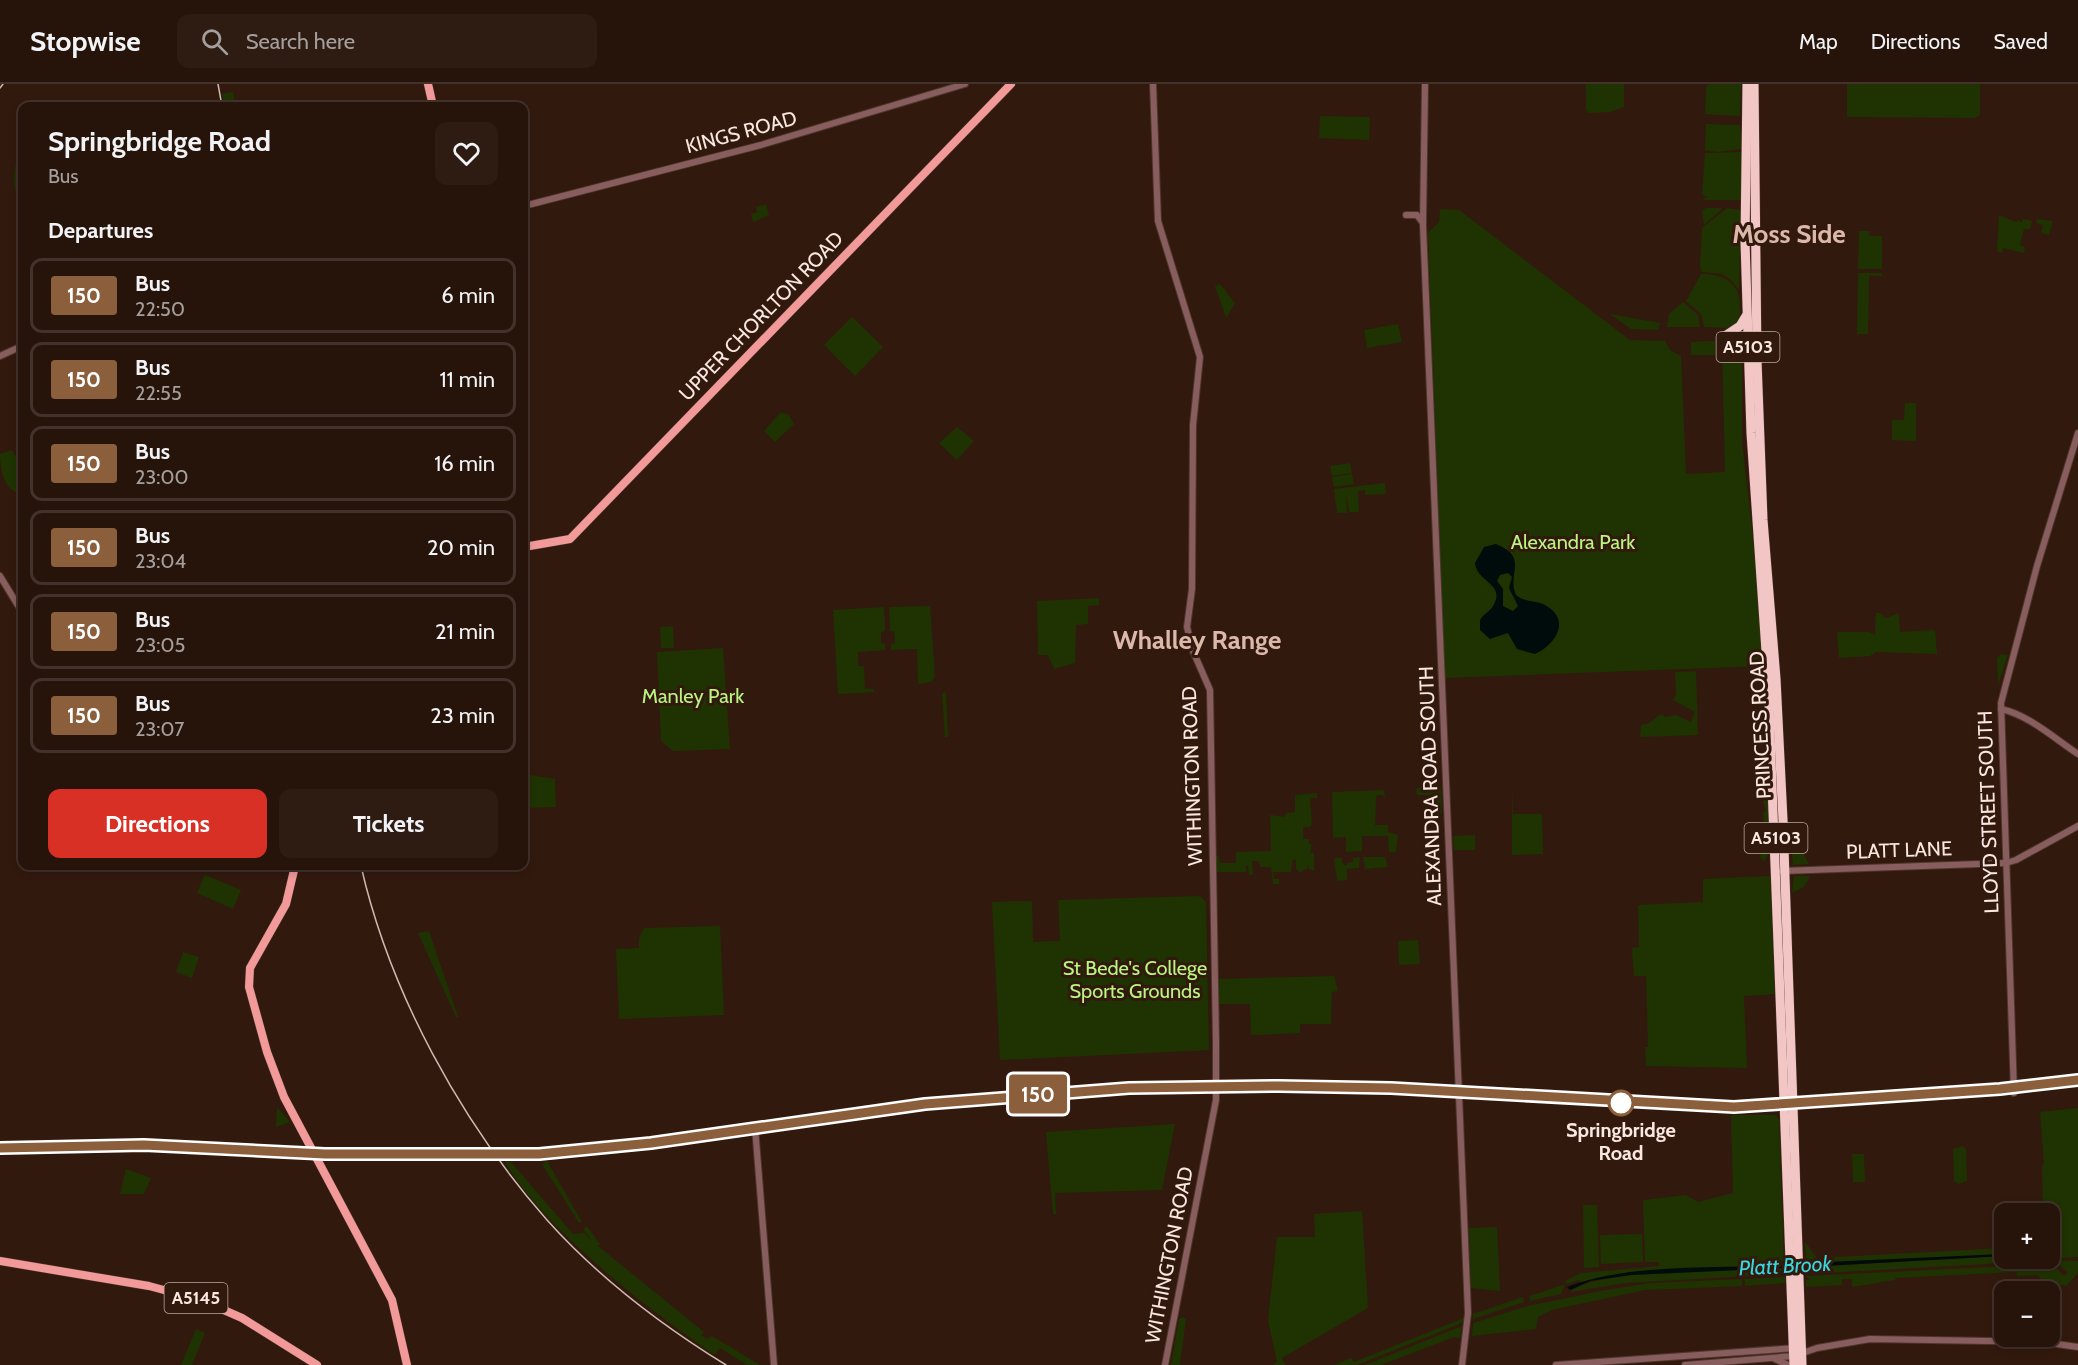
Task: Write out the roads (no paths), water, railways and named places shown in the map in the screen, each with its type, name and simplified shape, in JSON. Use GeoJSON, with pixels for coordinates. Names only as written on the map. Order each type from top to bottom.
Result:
{"type":"FeatureCollection","features":[{"type":"Feature","properties":{"kind":"highway","name":"PRINCESS ROAD"},"geometry":{"type":"LineString","coordinates":[[1747,84],[1747,315],[1752,474],[1766,637],[1781,871]]}},
{"type":"Feature","properties":{"kind":"highway","name":"PRINCESS ROAD"},"geometry":{"type":"LineString","coordinates":[[1754,84],[1754,272],[1762,512],[1776,678],[1798,1356]]}},
{"type":"Feature","properties":{"kind":"highway"},"geometry":{"type":"LineString","coordinates":[[1747,315],[1740,326],[1725,336],[1742,349],[1749,369]]}},
{"type":"Feature","properties":{"kind":"highway"},"geometry":{"type":"LineString","coordinates":[[2014,1090],[2078,1080]]}},
{"type":"Feature","properties":{"kind":"highway"},"geometry":{"type":"LineString","coordinates":[[0,1148],[152,1145],[313,1154],[507,1155],[620,1146],[984,1098],[1129,1088],[1279,1086],[1459,1091],[1635,1104],[1734,1107],[1789,1106],[2078,1086]]}},
{"type":"Feature","properties":{"kind":"main road"},"geometry":{"type":"LineString","coordinates":[[428,84],[432,102]]}},
{"type":"Feature","properties":{"kind":"main road","name":"UPPER CHORLTON ROAD"},"geometry":{"type":"LineString","coordinates":[[528,546],[570,539],[1011,84]]}},
{"type":"Feature","properties":{"kind":"main road"},"geometry":{"type":"LineString","coordinates":[[294,870],[286,904],[250,968],[249,987],[267,1053],[286,1101],[387,1290],[396,1314],[407,1365]]}},
{"type":"Feature","properties":{"kind":"main road","name":"A5145"},"geometry":{"type":"LineString","coordinates":[[0,1261],[149,1286],[201,1300],[242,1318],[317,1365]]}},
{"type":"Feature","properties":{"kind":"street","name":"KINGS ROAD"},"geometry":{"type":"LineString","coordinates":[[528,205],[761,145],[965,84]]}},
{"type":"Feature","properties":{"kind":"street","name":"WITHINGTON ROAD"},"geometry":{"type":"LineString","coordinates":[[1152,84],[1158,221],[1200,357],[1193,426],[1192,589],[1187,627],[1193,651],[1210,690],[1216,1071],[1211,1130],[1165,1365]]}},
{"type":"Feature","properties":{"kind":"street","name":"ALEXANDRA ROAD SOUTH"},"geometry":{"type":"LineString","coordinates":[[1425,84],[1423,224],[1468,1313],[1462,1365]]}},
{"type":"Feature","properties":{"kind":"street"},"geometry":{"type":"LineString","coordinates":[[1406,215],[1417,215],[1423,224]]}},
{"type":"Feature","properties":{"kind":"street"},"geometry":{"type":"LineString","coordinates":[[0,356],[18,347]]}},
{"type":"Feature","properties":{"kind":"street","name":"LLOYD STREET SOUTH"},"geometry":{"type":"LineString","coordinates":[[2014,1090],[2001,709],[2037,566],[2078,433]]}},
{"type":"Feature","properties":{"kind":"street"},"geometry":{"type":"LineString","coordinates":[[0,576],[18,605]]}},
{"type":"Feature","properties":{"kind":"street"},"geometry":{"type":"LineString","coordinates":[[2001,709],[2018,715],[2078,754]]}},
{"type":"Feature","properties":{"kind":"street","name":"PLATT LANE"},"geometry":{"type":"LineString","coordinates":[[1781,871],[2006,863],[2016,860],[2078,826]]}},
{"type":"Feature","properties":{"kind":"street"},"geometry":{"type":"LineString","coordinates":[[1198,1087],[1210,1080],[1216,1071]]}},
{"type":"Feature","properties":{"kind":"street"},"geometry":{"type":"LineString","coordinates":[[755,1127],[774,1365]]}},
{"type":"Feature","properties":{"kind":"street"},"geometry":{"type":"LineString","coordinates":[[1685,1365],[1798,1356],[1817,1348],[1870,1339],[2043,1342],[2078,1347]]}},
{"type":"Feature","properties":{"kind":"street"},"geometry":{"type":"LineString","coordinates":[[1556,1365],[1717,1353],[1798,1356]]}},
{"type":"Feature","properties":{"kind":"street"},"geometry":{"type":"LineString","coordinates":[[1717,1353],[1718,1362]]}},
{"type":"Feature","properties":{"kind":"street"},"geometry":{"type":"LineString","coordinates":[[1770,1358],[1788,1365]]}},
{"type":"Feature","properties":{"kind":"tram line"},"geometry":{"type":"LineString","coordinates":[[0,88],[3,84]]}},
{"type":"Feature","properties":{"kind":"tram line"},"geometry":{"type":"LineString","coordinates":[[218,84],[221,102]]}},
{"type":"Feature","properties":{"kind":"tram line"},"geometry":{"type":"LineString","coordinates":[[362,870],[390,961],[410,1008],[458,1098],[516,1182],[547,1220],[587,1261],[654,1317],[726,1365]]}},
{"type":"Feature","properties":{"kind":"place","name":"Springbridge Road"},"geometry":{"type":"Point","coordinates":[1621,1103]}},
{"type":"Feature","properties":{"kind":"district","name":"Moss Side"},"geometry":{"type":"Point","coordinates":[1789,234]}},
{"type":"Feature","properties":{"kind":"district","name":"Whalley Range"},"geometry":{"type":"Point","coordinates":[1197,640]}},
{"type":"Feature","properties":{"kind":"park label","name":"Alexandra Park"},"geometry":{"type":"Point","coordinates":[1573,542]}},
{"type":"Feature","properties":{"kind":"park label","name":"Manley Park"},"geometry":{"type":"Point","coordinates":[693,696]}},
{"type":"Feature","properties":{"kind":"park label","name":"St Bede's College Sports Grounds"},"geometry":{"type":"Point","coordinates":[1135,980]}},
{"type":"Feature","properties":{"kind":"water label","name":"Platt Brook"},"geometry":{"type":"Point","coordinates":[1785,1266]}}]}
